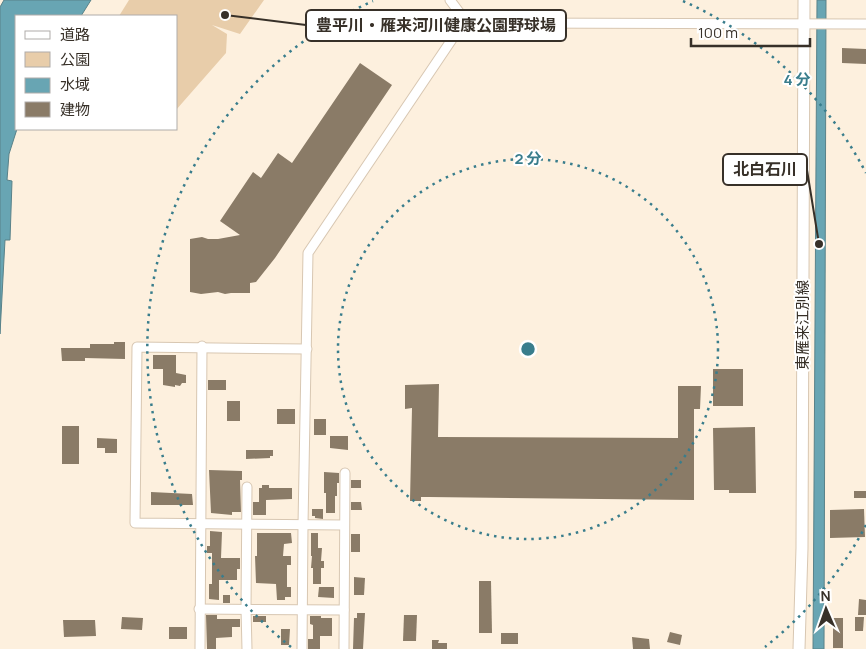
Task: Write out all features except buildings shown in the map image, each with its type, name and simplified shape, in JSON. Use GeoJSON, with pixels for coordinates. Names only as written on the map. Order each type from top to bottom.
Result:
{"type":"FeatureCollection","features":[{"type":"Feature","properties":{"kind":"main road","name":"東雁来江別線"},"geometry":{"type":"LineString","coordinates":[[799,649],[808,24],[804,0]]}},
{"type":"Feature","properties":{"kind":"street"},"geometry":{"type":"LineString","coordinates":[[450,0],[465,20],[475,23],[866,24]]}},
{"type":"Feature","properties":{"kind":"street"},"geometry":{"type":"LineString","coordinates":[[302,649],[308,253],[465,20]]}},
{"type":"Feature","properties":{"kind":"street"},"geometry":{"type":"LineString","coordinates":[[200,649],[202,346]]}},
{"type":"Feature","properties":{"kind":"street"},"geometry":{"type":"LineString","coordinates":[[307,348],[137,347],[135,523],[344,525]]}},
{"type":"Feature","properties":{"kind":"street"},"geometry":{"type":"LineString","coordinates":[[344,649],[345,473]]}},
{"type":"Feature","properties":{"kind":"street"},"geometry":{"type":"LineString","coordinates":[[247,487],[246,609],[248,649]]}},
{"type":"Feature","properties":{"kind":"street"},"geometry":{"type":"LineString","coordinates":[[199,609],[344,610]]}},
{"type":"Feature","properties":{"kind":"green space"},"geometry":{"type":"Polygon","coordinates":[[[129,0],[264,0],[240,34],[212,25],[227,34],[226,53],[178,108],[178,15],[120,15],[129,0]]]}},
{"type":"Feature","properties":{"kind":"water"},"geometry":{"type":"Polygon","coordinates":[[[4,0],[91,0],[82,15],[15,15],[15,130],[17,130],[9,154],[7,180],[12,181],[10,240],[5,240],[0,334],[0,7],[4,0]]]}},
{"type":"Feature","properties":{"kind":"water"},"geometry":{"type":"Polygon","coordinates":[[[817,0],[826,0],[824,649],[813,649],[817,0]]]}},
{"type":"Feature","properties":{"kind":"place","name":"豊平川・雁来河川健康公園野球場"},"geometry":{"type":"Point","coordinates":[225,15]}},
{"type":"Feature","properties":{"kind":"place","name":"北白石川"},"geometry":{"type":"Point","coordinates":[819,244]}}]}
